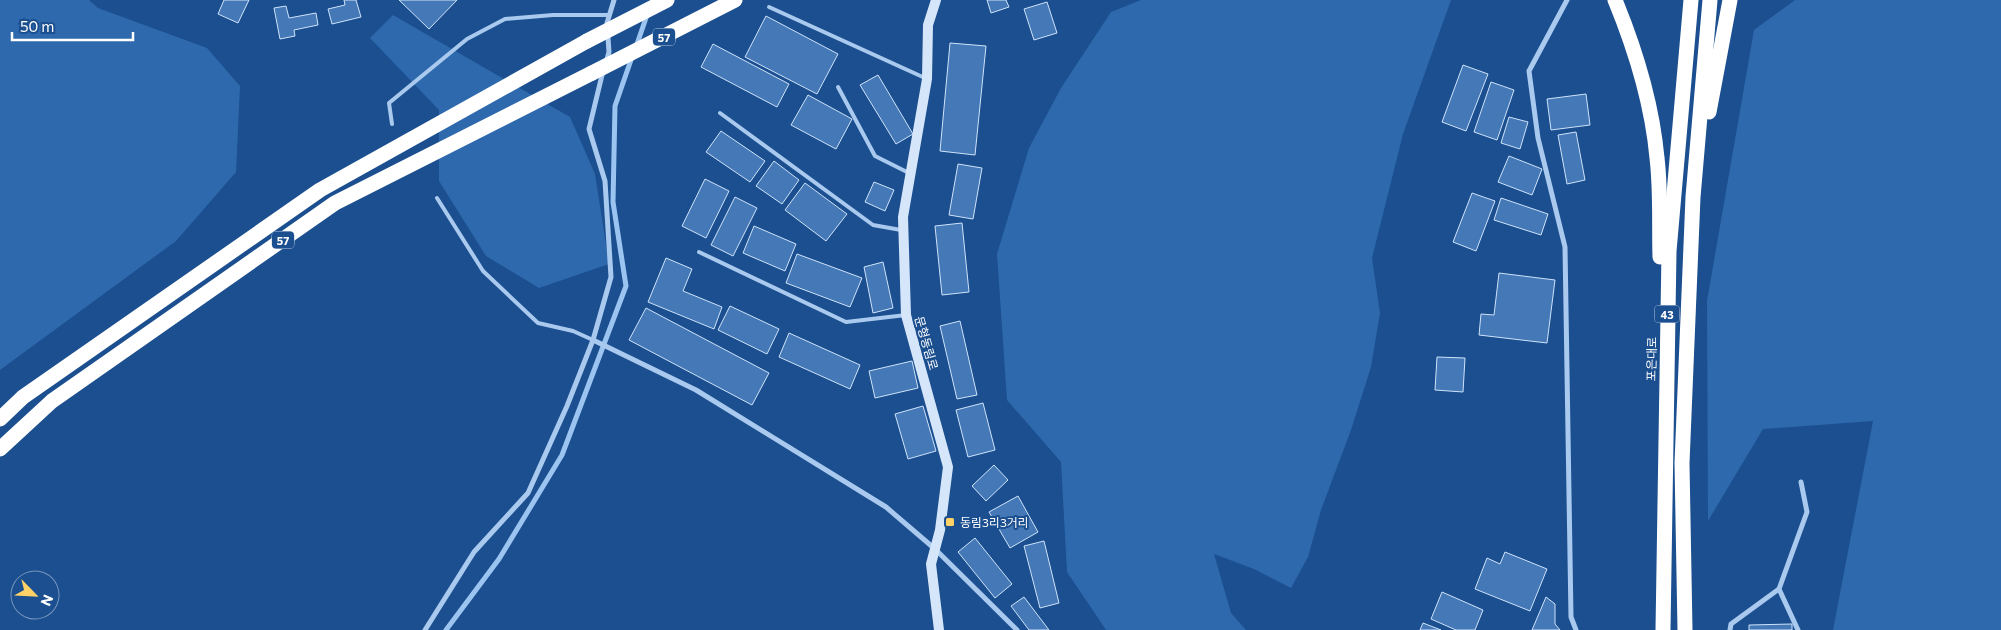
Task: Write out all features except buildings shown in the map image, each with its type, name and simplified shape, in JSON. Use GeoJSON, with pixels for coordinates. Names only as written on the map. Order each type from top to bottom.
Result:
{"type":"FeatureCollection","features":[{"type":"Feature","properties":{"kind":"highway","name":"57"},"geometry":{"type":"LineString","coordinates":[[0,418],[23,397],[320,190],[587,41],[667,0]]}},
{"type":"Feature","properties":{"kind":"highway","name":"57"},"geometry":{"type":"LineString","coordinates":[[0,449],[52,401],[335,203],[735,0]]}},
{"type":"Feature","properties":{"kind":"highway"},"geometry":{"type":"LineString","coordinates":[[1615,0],[1637,60],[1648,103],[1657,158],[1664,428]]}},
{"type":"Feature","properties":{"kind":"highway","name":"포은대로"},"geometry":{"type":"LineString","coordinates":[[1663,630],[1664,428],[1669,252],[1691,0]]}},
{"type":"Feature","properties":{"kind":"highway","name":"43"},"geometry":{"type":"LineString","coordinates":[[1684,630],[1682,463],[1693,197],[1710,0]]}},
{"type":"Feature","properties":{"kind":"highway"},"geometry":{"type":"LineString","coordinates":[[1693,197],[1730,0]]}},
{"type":"Feature","properties":{"kind":"street"},"geometry":{"type":"LineString","coordinates":[[425,630],[474,552],[528,493],[567,406],[592,340],[611,277],[605,181],[589,129],[609,52],[607,23],[614,0]]}},
{"type":"Feature","properties":{"kind":"street","name":"문형동림로"},"geometry":{"type":"LineString","coordinates":[[936,0],[928,25],[927,79],[903,216],[906,315],[948,466],[931,564],[939,630]]}},
{"type":"Feature","properties":{"kind":"street"},"geometry":{"type":"LineString","coordinates":[[1566,0],[1529,71],[1538,138],[1565,247],[1571,617],[1576,630]]}},
{"type":"Feature","properties":{"kind":"street"},"geometry":{"type":"LineString","coordinates":[[592,340],[696,390],[886,508],[935,549],[1017,630]]}},
{"type":"Feature","properties":{"kind":"street"},"geometry":{"type":"LineString","coordinates":[[1730,630],[1731,624],[1780,589],[1807,512],[1801,482]]}},
{"type":"Feature","properties":{"kind":"street"},"geometry":{"type":"LineString","coordinates":[[1780,589],[1798,630]]}},
{"type":"Feature","properties":{"kind":"lane"},"geometry":{"type":"LineString","coordinates":[[769,7],[927,79]]}},
{"type":"Feature","properties":{"kind":"lane"},"geometry":{"type":"LineString","coordinates":[[392,124],[388,102],[467,40],[505,19],[553,15],[609,15]]}},
{"type":"Feature","properties":{"kind":"lane"},"geometry":{"type":"LineString","coordinates":[[838,87],[875,156],[911,174]]}},
{"type":"Feature","properties":{"kind":"lane"},"geometry":{"type":"LineString","coordinates":[[720,114],[873,225],[904,231]]}},
{"type":"Feature","properties":{"kind":"lane"},"geometry":{"type":"LineString","coordinates":[[438,198],[483,271],[538,322],[573,331],[592,340]]}},
{"type":"Feature","properties":{"kind":"lane"},"geometry":{"type":"LineString","coordinates":[[698,252],[846,322],[906,315]]}},
{"type":"Feature","properties":{"kind":"shaded area"},"geometry":{"type":"Polygon","coordinates":[[[0,0],[89,0],[98,8],[207,48],[240,86],[236,172],[176,241],[0,370],[0,0]]]}},
{"type":"Feature","properties":{"kind":"shaded area"},"geometry":{"type":"Polygon","coordinates":[[[1141,0],[1451,0],[1403,134],[1372,258],[1380,313],[1371,367],[1351,430],[1321,510],[1308,557],[1291,588],[1254,569],[1214,554],[1231,613],[1246,630],[1106,630],[1067,572],[1061,462],[1007,400],[997,254],[1029,148],[1061,88],[1111,12],[1141,0]]]}},
{"type":"Feature","properties":{"kind":"shaded area"},"geometry":{"type":"Polygon","coordinates":[[[1795,0],[2001,0],[2001,630],[1833,630],[1873,421],[1763,429],[1708,521],[1707,301],[1754,30],[1795,0]]]}},
{"type":"Feature","properties":{"kind":"shaded area"},"geometry":{"type":"Polygon","coordinates":[[[393,15],[570,117],[595,174],[609,264],[539,288],[486,256],[439,181],[439,110],[370,38],[393,15]]]}},
{"type":"Feature","properties":{"kind":"waterway"},"geometry":{"type":"LineString","coordinates":[[636,47],[647,15]]}},
{"type":"Feature","properties":{"kind":"waterway"},"geometry":{"type":"LineString","coordinates":[[446,630],[499,559],[562,455],[626,286],[613,202],[615,106],[632,57]]}},
{"type":"Feature","properties":{"kind":"place","name":"동림3리3거리"},"geometry":{"type":"Point","coordinates":[950,522]}}]}
